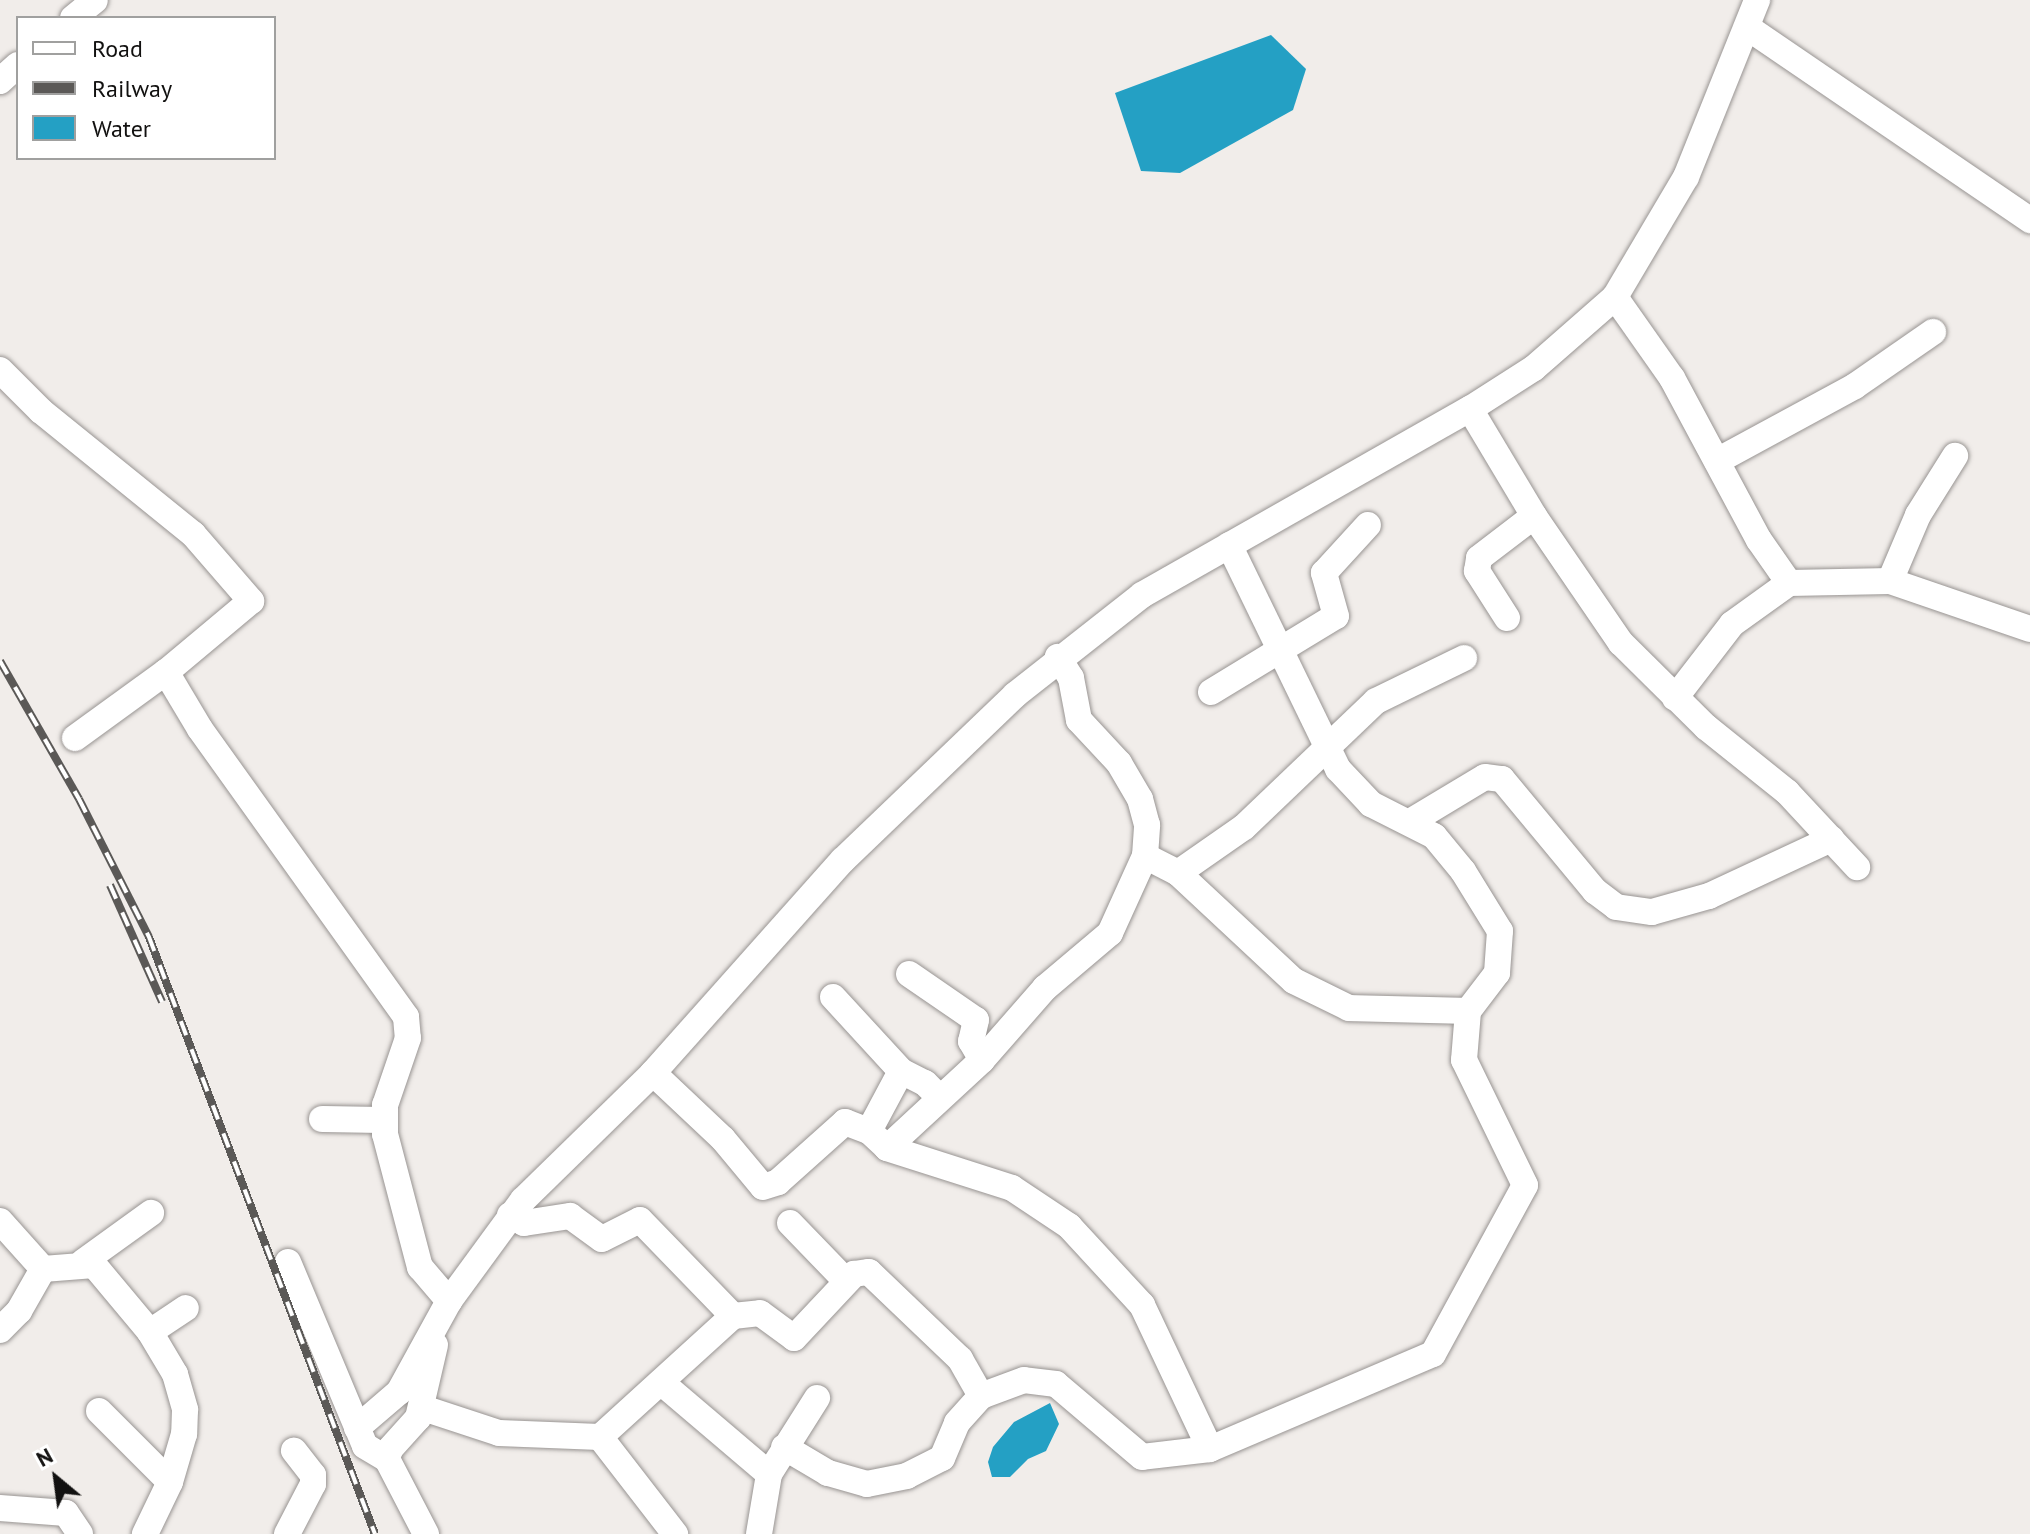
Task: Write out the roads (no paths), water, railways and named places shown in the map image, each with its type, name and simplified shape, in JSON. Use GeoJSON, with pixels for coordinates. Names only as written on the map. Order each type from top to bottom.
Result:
{"type":"FeatureCollection","features":[{"type":"Feature","properties":{"kind":"street"},"geometry":{"type":"LineString","coordinates":[[75,16],[95,0]]}},
{"type":"Feature","properties":{"kind":"street"},"geometry":{"type":"LineString","coordinates":[[357,1428],[399,1392],[431,1339],[449,1301],[510,1215],[653,1073],[832,871],[1058,657],[1142,595],[1470,409],[1534,368],[1615,297],[1686,177],[1757,0]]}},
{"type":"Feature","properties":{"kind":"street"},"geometry":{"type":"LineString","coordinates":[[1747,27],[2030,220]]}},
{"type":"Feature","properties":{"kind":"street"},"geometry":{"type":"LineString","coordinates":[[0,81],[16,67]]}},
{"type":"Feature","properties":{"kind":"street"},"geometry":{"type":"LineString","coordinates":[[1615,297],[1672,378],[1759,540],[1789,583]]}},
{"type":"Feature","properties":{"kind":"street"},"geometry":{"type":"LineString","coordinates":[[1717,461],[1855,386],[1933,332]]}},
{"type":"Feature","properties":{"kind":"street"},"geometry":{"type":"LineString","coordinates":[[0,370],[41,411],[193,534],[251,601],[166,672],[75,738]]}},
{"type":"Feature","properties":{"kind":"street"},"geometry":{"type":"LineString","coordinates":[[1470,409],[1534,516],[1621,643],[1675,698],[1787,792],[1857,867]]}},
{"type":"Feature","properties":{"kind":"street"},"geometry":{"type":"LineString","coordinates":[[1890,581],[1918,515],[1955,456]]}},
{"type":"Feature","properties":{"kind":"street"},"geometry":{"type":"LineString","coordinates":[[1507,618],[1477,571],[1479,558],[1534,516]]}},
{"type":"Feature","properties":{"kind":"street"},"geometry":{"type":"LineString","coordinates":[[1211,692],[1336,616],[1324,573],[1368,525]]}},
{"type":"Feature","properties":{"kind":"street"},"geometry":{"type":"LineString","coordinates":[[784,1447],[828,1473],[867,1484],[907,1476],[942,1458],[957,1423],[981,1396],[1024,1380],[1056,1384],[1142,1457],[1210,1449],[1433,1354],[1525,1185],[1464,1060],[1468,1011],[1497,973],[1500,931],[1454,859],[1434,836],[1371,804],[1338,769],[1229,545]]}},
{"type":"Feature","properties":{"kind":"street"},"geometry":{"type":"LineString","coordinates":[[1675,698],[1732,624],[1789,583],[1890,581],[2030,629]]}},
{"type":"Feature","properties":{"kind":"street"},"geometry":{"type":"LineString","coordinates":[[878,1139],[939,1097],[982,1060],[1045,988],[1110,933],[1145,856],[1147,825],[1140,799],[1119,763],[1079,720],[1071,678],[1058,657]]}},
{"type":"Feature","properties":{"kind":"street"},"geometry":{"type":"LineString","coordinates":[[1178,873],[1244,827],[1327,744],[1376,701],[1464,658]]}},
{"type":"Feature","properties":{"kind":"street"},"geometry":{"type":"LineString","coordinates":[[166,672],[200,729],[406,1017],[408,1038],[383,1120],[420,1267],[449,1301]]}},
{"type":"Feature","properties":{"kind":"street"},"geometry":{"type":"LineString","coordinates":[[1410,822],[1485,777],[1502,779],[1595,891],[1616,907],[1652,912],[1709,896],[1831,839]]}},
{"type":"Feature","properties":{"kind":"street"},"geometry":{"type":"LineString","coordinates":[[1145,856],[1178,873],[1294,981],[1349,1008],[1468,1011]]}},
{"type":"Feature","properties":{"kind":"street"},"geometry":{"type":"LineString","coordinates":[[909,974],[976,1020],[971,1041],[982,1060]]}},
{"type":"Feature","properties":{"kind":"street"},"geometry":{"type":"LineString","coordinates":[[833,997],[901,1071],[925,1083],[939,1097]]}},
{"type":"Feature","properties":{"kind":"street"},"geometry":{"type":"LineString","coordinates":[[878,1139],[901,1071]]}},
{"type":"Feature","properties":{"kind":"street"},"geometry":{"type":"LineString","coordinates":[[653,1073],[723,1139],[763,1187],[778,1182],[845,1122],[878,1139],[1012,1188],[1069,1226],[1142,1305],[1210,1449]]}},
{"type":"Feature","properties":{"kind":"street"},"geometry":{"type":"LineString","coordinates":[[322,1119],[383,1120]]}},
{"type":"Feature","properties":{"kind":"street"},"geometry":{"type":"LineString","coordinates":[[43,1269],[83,1262],[151,1213]]}},
{"type":"Feature","properties":{"kind":"street"},"geometry":{"type":"LineString","coordinates":[[510,1215],[524,1223],[570,1216],[602,1239],[640,1220],[733,1316]]}},
{"type":"Feature","properties":{"kind":"street"},"geometry":{"type":"LineString","coordinates":[[0,1221],[43,1269]]}},
{"type":"Feature","properties":{"kind":"street"},"geometry":{"type":"LineString","coordinates":[[790,1223],[846,1281]]}},
{"type":"Feature","properties":{"kind":"street"},"geometry":{"type":"LineString","coordinates":[[83,1262],[103,1273],[150,1332],[175,1374],[185,1410],[170,1482],[145,1534]]}},
{"type":"Feature","properties":{"kind":"street"},"geometry":{"type":"LineString","coordinates":[[288,1262],[357,1428],[371,1454],[387,1459],[426,1534]]}},
{"type":"Feature","properties":{"kind":"street"},"geometry":{"type":"LineString","coordinates":[[0,1330],[19,1311],[43,1269]]}},
{"type":"Feature","properties":{"kind":"street"},"geometry":{"type":"LineString","coordinates":[[423,1408],[499,1433],[600,1437],[662,1383],[683,1357],[733,1316],[760,1313],[794,1338],[846,1281],[869,1272],[960,1359],[981,1396]]}},
{"type":"Feature","properties":{"kind":"street"},"geometry":{"type":"LineString","coordinates":[[150,1332],[186,1308]]}},
{"type":"Feature","properties":{"kind":"street"},"geometry":{"type":"LineString","coordinates":[[387,1459],[423,1408],[438,1351],[431,1339]]}},
{"type":"Feature","properties":{"kind":"street"},"geometry":{"type":"LineString","coordinates":[[662,1383],[769,1474]]}},
{"type":"Feature","properties":{"kind":"street"},"geometry":{"type":"LineString","coordinates":[[759,1534],[769,1474],[817,1398]]}},
{"type":"Feature","properties":{"kind":"street"},"geometry":{"type":"LineString","coordinates":[[99,1411],[170,1482]]}},
{"type":"Feature","properties":{"kind":"street"},"geometry":{"type":"LineString","coordinates":[[600,1437],[675,1534]]}},
{"type":"Feature","properties":{"kind":"street"},"geometry":{"type":"LineString","coordinates":[[287,1534],[313,1484],[313,1475],[294,1451]]}},
{"type":"Feature","properties":{"kind":"street"},"geometry":{"type":"LineString","coordinates":[[0,1508],[66,1513],[80,1534]]}},
{"type":"Feature","properties":{"kind":"water"},"geometry":{"type":"Polygon","coordinates":[[[1271,35],[1306,69],[1293,110],[1180,173],[1141,171],[1115,93],[1271,35]]]}},
{"type":"Feature","properties":{"kind":"water"},"geometry":{"type":"Polygon","coordinates":[[[1050,1403],[1059,1424],[1046,1451],[1028,1459],[1010,1477],[992,1477],[988,1462],[993,1447],[1014,1422],[1050,1403]]]}},
{"type":"Feature","properties":{"kind":"railway"},"geometry":{"type":"LineString","coordinates":[[0,661],[79,799],[149,937],[375,1534]]}},
{"type":"Feature","properties":{"kind":"railway"},"geometry":{"type":"LineString","coordinates":[[110,885],[162,1002]]}}]}
